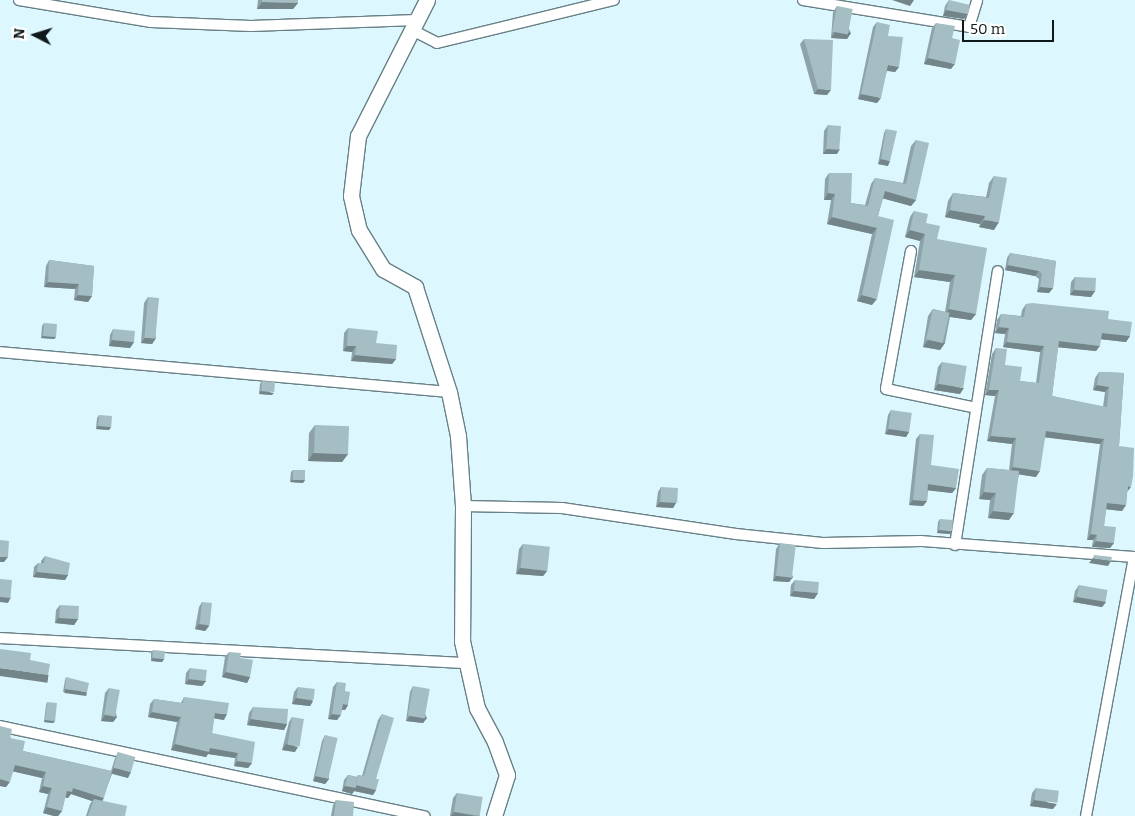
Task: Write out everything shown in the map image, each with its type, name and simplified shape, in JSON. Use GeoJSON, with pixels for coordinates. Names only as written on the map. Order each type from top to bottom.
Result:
{"type":"FeatureCollection","features":[{"type":"Feature","properties":{"kind":"street"},"geometry":{"type":"LineString","coordinates":[[18,0],[150,22],[251,26],[414,25],[438,43],[614,0]]}},
{"type":"Feature","properties":{"kind":"street"},"geometry":{"type":"LineString","coordinates":[[427,0],[358,136],[351,196],[359,230],[382,269],[415,287],[449,392],[458,436],[463,506],[462,640],[477,708],[495,742],[507,774],[494,816]]}},
{"type":"Feature","properties":{"kind":"street"},"geometry":{"type":"LineString","coordinates":[[803,0],[969,27],[977,0]]}},
{"type":"Feature","properties":{"kind":"street"},"geometry":{"type":"LineString","coordinates":[[911,252],[886,389],[976,408]]}},
{"type":"Feature","properties":{"kind":"street"},"geometry":{"type":"LineString","coordinates":[[955,545],[998,271]]}},
{"type":"Feature","properties":{"kind":"street"},"geometry":{"type":"LineString","coordinates":[[0,352],[449,392]]}},
{"type":"Feature","properties":{"kind":"street"},"geometry":{"type":"LineString","coordinates":[[463,506],[562,508],[736,534],[824,543],[921,542],[1085,551],[1135,557],[1086,816]]}},
{"type":"Feature","properties":{"kind":"street"},"geometry":{"type":"LineString","coordinates":[[0,638],[467,663]]}},
{"type":"Feature","properties":{"kind":"street"},"geometry":{"type":"LineString","coordinates":[[0,726],[126,750],[425,816]]}},
{"type":"Feature","properties":{"kind":"building"},"geometry":{"type":"Polygon","coordinates":[[[262,0],[298,0],[298,3],[262,2],[262,0]]]}},
{"type":"Feature","properties":{"kind":"building"},"geometry":{"type":"Polygon","coordinates":[[[949,0],[970,5],[968,14],[946,10],[949,0]]]}},
{"type":"Feature","properties":{"kind":"building"},"geometry":{"type":"Polygon","coordinates":[[[837,6],[853,9],[848,35],[832,32],[837,6]]]}},
{"type":"Feature","properties":{"kind":"building"},"geometry":{"type":"Polygon","coordinates":[[[877,22],[890,25],[888,36],[903,37],[899,67],[888,65],[881,98],[861,94],[877,22]]]}},
{"type":"Feature","properties":{"kind":"building"},"geometry":{"type":"Polygon","coordinates":[[[936,23],[955,26],[952,38],[960,40],[955,64],[928,58],[936,23]]]}},
{"type":"Feature","properties":{"kind":"building"},"geometry":{"type":"Polygon","coordinates":[[[804,39],[833,40],[831,90],[818,89],[804,39]]]}},
{"type":"Feature","properties":{"kind":"building"},"geometry":{"type":"Polygon","coordinates":[[[828,125],[841,126],[839,150],[826,149],[828,125]]]}},
{"type":"Feature","properties":{"kind":"building"},"geometry":{"type":"Polygon","coordinates":[[[886,129],[897,131],[890,161],[881,159],[886,129]]]}},
{"type":"Feature","properties":{"kind":"building"},"geometry":{"type":"Polygon","coordinates":[[[916,140],[929,143],[916,200],[885,191],[878,216],[894,220],[877,299],[862,295],[877,228],[832,217],[835,194],[828,193],[829,173],[852,173],[851,203],[868,206],[875,178],[906,184],[916,140]]]}},
{"type":"Feature","properties":{"kind":"building"},"geometry":{"type":"Polygon","coordinates":[[[994,176],[1007,178],[999,222],[984,220],[985,216],[950,210],[953,193],[989,198],[994,176]]]}},
{"type":"Feature","properties":{"kind":"building"},"geometry":{"type":"Polygon","coordinates":[[[914,211],[928,214],[926,223],[940,226],[937,239],[987,248],[976,314],[949,309],[955,275],[919,270],[925,234],[910,230],[914,211]]]}},
{"type":"Feature","properties":{"kind":"building"},"geometry":{"type":"Polygon","coordinates":[[[1010,253],[1056,261],[1053,288],[1040,287],[1042,274],[1039,271],[1008,265],[1010,253]]]}},
{"type":"Feature","properties":{"kind":"building"},"geometry":{"type":"Polygon","coordinates":[[[49,260],[94,266],[92,296],[78,295],[79,284],[48,282],[49,260]]]}},
{"type":"Feature","properties":{"kind":"building"},"geometry":{"type":"Polygon","coordinates":[[[1075,277],[1096,278],[1095,291],[1074,290],[1075,277]]]}},
{"type":"Feature","properties":{"kind":"building"},"geometry":{"type":"Polygon","coordinates":[[[148,297],[159,298],[155,339],[144,338],[148,297]]]}},
{"type":"Feature","properties":{"kind":"building"},"geometry":{"type":"Polygon","coordinates":[[[1032,303],[1109,311],[1108,319],[1132,322],[1130,336],[1102,333],[1100,346],[1059,341],[1052,396],[1107,407],[1109,387],[1097,385],[1099,372],[1124,373],[1119,446],[1134,448],[1133,477],[1131,487],[1128,486],[1126,505],[1107,503],[1104,526],[1116,527],[1114,543],[1096,541],[1097,535],[1091,534],[1104,439],[1046,431],[1040,471],[1013,467],[1016,438],[991,436],[999,390],[989,390],[996,348],[1007,349],[1005,365],[1022,367],[1020,381],[1039,383],[1044,346],[1007,342],[1009,328],[999,327],[1001,314],[1024,317],[1026,304],[1032,303]]]}},
{"type":"Feature","properties":{"kind":"building"},"geometry":{"type":"Polygon","coordinates":[[[933,309],[950,313],[943,343],[926,339],[933,309]]]}},
{"type":"Feature","properties":{"kind":"building"},"geometry":{"type":"Polygon","coordinates":[[[44,323],[57,324],[56,337],[43,336],[44,323]]]}},
{"type":"Feature","properties":{"kind":"building"},"geometry":{"type":"Polygon","coordinates":[[[348,328],[378,331],[376,343],[397,345],[396,359],[355,355],[356,346],[347,346],[348,328]]]}},
{"type":"Feature","properties":{"kind":"building"},"geometry":{"type":"Polygon","coordinates":[[[113,329],[135,331],[134,342],[112,340],[113,329]]]}},
{"type":"Feature","properties":{"kind":"building"},"geometry":{"type":"Polygon","coordinates":[[[942,362],[967,366],[963,388],[939,384],[942,362]]]}},
{"type":"Feature","properties":{"kind":"building"},"geometry":{"type":"Polygon","coordinates":[[[262,381],[275,382],[274,392],[261,391],[262,381]]]}},
{"type":"Feature","properties":{"kind":"building"},"geometry":{"type":"Polygon","coordinates":[[[891,410],[912,413],[909,432],[888,429],[891,410]]]}},
{"type":"Feature","properties":{"kind":"building"},"geometry":{"type":"Polygon","coordinates":[[[99,415],[112,416],[111,427],[98,426],[99,415]]]}},
{"type":"Feature","properties":{"kind":"building"},"geometry":{"type":"Polygon","coordinates":[[[315,425],[349,426],[348,454],[314,453],[315,425]]]}},
{"type":"Feature","properties":{"kind":"building"},"geometry":{"type":"Polygon","coordinates":[[[920,434],[934,435],[931,465],[959,469],[956,488],[928,484],[927,501],[913,500],[920,434]]]}},
{"type":"Feature","properties":{"kind":"building"},"geometry":{"type":"Polygon","coordinates":[[[987,468],[1019,471],[1014,513],[993,511],[996,493],[984,492],[987,468]]]}},
{"type":"Feature","properties":{"kind":"building"},"geometry":{"type":"Polygon","coordinates":[[[293,470],[305,470],[305,480],[293,480],[293,470]]]}},
{"type":"Feature","properties":{"kind":"building"},"geometry":{"type":"Polygon","coordinates":[[[661,487],[678,488],[677,503],[660,502],[661,487]]]}},
{"type":"Feature","properties":{"kind":"building"},"geometry":{"type":"Polygon","coordinates":[[[940,519],[953,520],[952,531],[939,530],[940,519]]]}},
{"type":"Feature","properties":{"kind":"building"},"geometry":{"type":"Polygon","coordinates":[[[0,540],[9,541],[8,557],[0,557],[0,540]]]}},
{"type":"Feature","properties":{"kind":"building"},"geometry":{"type":"Polygon","coordinates":[[[780,543],[796,545],[792,578],[776,576],[780,543]]]}},
{"type":"Feature","properties":{"kind":"building"},"geometry":{"type":"Polygon","coordinates":[[[523,544],[550,547],[547,571],[520,568],[523,544]]]}},
{"type":"Feature","properties":{"kind":"building"},"geometry":{"type":"Polygon","coordinates":[[[1094,555],[1112,557],[1111,561],[1093,558],[1094,555]]]}},
{"type":"Feature","properties":{"kind":"building"},"geometry":{"type":"Polygon","coordinates":[[[45,556],[70,563],[68,575],[37,572],[38,563],[44,563],[45,556]]]}},
{"type":"Feature","properties":{"kind":"building"},"geometry":{"type":"Polygon","coordinates":[[[0,579],[12,580],[10,598],[0,597],[0,579]]]}},
{"type":"Feature","properties":{"kind":"building"},"geometry":{"type":"Polygon","coordinates":[[[795,580],[819,582],[818,593],[794,591],[795,580]]]}},
{"type":"Feature","properties":{"kind":"building"},"geometry":{"type":"Polygon","coordinates":[[[1079,585],[1108,590],[1105,602],[1077,597],[1079,585]]]}},
{"type":"Feature","properties":{"kind":"building"},"geometry":{"type":"Polygon","coordinates":[[[202,602],[212,603],[210,625],[200,624],[202,602]]]}},
{"type":"Feature","properties":{"kind":"building"},"geometry":{"type":"Polygon","coordinates":[[[60,605],[79,606],[78,619],[59,618],[60,605]]]}},
{"type":"Feature","properties":{"kind":"building"},"geometry":{"type":"Polygon","coordinates":[[[0,649],[31,653],[30,660],[50,664],[48,675],[0,668],[0,649]]]}},
{"type":"Feature","properties":{"kind":"building"},"geometry":{"type":"Polygon","coordinates":[[[153,650],[165,651],[164,659],[152,658],[153,650]]]}},
{"type":"Feature","properties":{"kind":"building"},"geometry":{"type":"Polygon","coordinates":[[[229,652],[241,653],[240,658],[253,660],[250,677],[226,672],[229,652]]]}},
{"type":"Feature","properties":{"kind":"building"},"geometry":{"type":"Polygon","coordinates":[[[190,668],[207,670],[206,681],[189,679],[190,668]]]}},
{"type":"Feature","properties":{"kind":"building"},"geometry":{"type":"Polygon","coordinates":[[[66,677],[89,683],[87,692],[65,689],[66,677]]]}},
{"type":"Feature","properties":{"kind":"building"},"geometry":{"type":"Polygon","coordinates":[[[337,682],[346,683],[345,691],[350,692],[348,705],[343,704],[341,715],[332,714],[337,682]]]}},
{"type":"Feature","properties":{"kind":"building"},"geometry":{"type":"Polygon","coordinates":[[[413,686],[430,689],[425,718],[408,716],[413,686]]]}},
{"type":"Feature","properties":{"kind":"building"},"geometry":{"type":"Polygon","coordinates":[[[298,687],[315,689],[314,700],[297,698],[298,687]]]}},
{"type":"Feature","properties":{"kind":"building"},"geometry":{"type":"Polygon","coordinates":[[[109,688],[120,690],[115,716],[104,715],[109,688]]]}},
{"type":"Feature","properties":{"kind":"building"},"geometry":{"type":"Polygon","coordinates":[[[184,697],[229,703],[227,714],[215,713],[212,733],[255,742],[252,763],[237,761],[238,753],[210,748],[209,752],[175,744],[181,717],[152,712],[154,699],[183,703],[184,697]]]}},
{"type":"Feature","properties":{"kind":"building"},"geometry":{"type":"Polygon","coordinates":[[[47,702],[57,703],[55,721],[45,720],[47,702]]]}},
{"type":"Feature","properties":{"kind":"building"},"geometry":{"type":"Polygon","coordinates":[[[253,707],[288,709],[287,724],[251,719],[253,707]]]}},
{"type":"Feature","properties":{"kind":"building"},"geometry":{"type":"Polygon","coordinates":[[[382,714],[394,718],[376,779],[379,779],[376,790],[356,785],[358,775],[364,776],[382,714]]]}},
{"type":"Feature","properties":{"kind":"building"},"geometry":{"type":"Polygon","coordinates":[[[292,717],[304,719],[299,747],[288,745],[292,717]]]}},
{"type":"Feature","properties":{"kind":"building"},"geometry":{"type":"Polygon","coordinates":[[[0,726],[12,729],[10,738],[25,741],[23,751],[112,771],[104,798],[73,788],[72,792],[67,791],[62,811],[47,807],[52,788],[43,786],[46,772],[15,765],[10,782],[0,779],[0,726]]]}},
{"type":"Feature","properties":{"kind":"building"},"geometry":{"type":"Polygon","coordinates":[[[325,735],[338,738],[328,779],[316,776],[325,735]]]}},
{"type":"Feature","properties":{"kind":"building"},"geometry":{"type":"Polygon","coordinates":[[[118,752],[135,757],[131,772],[114,767],[118,752]]]}},
{"type":"Feature","properties":{"kind":"building"},"geometry":{"type":"Polygon","coordinates":[[[348,775],[357,777],[356,788],[345,786],[348,775]]]}},
{"type":"Feature","properties":{"kind":"building"},"geometry":{"type":"Polygon","coordinates":[[[1036,788],[1059,791],[1057,803],[1035,800],[1036,788]]]}},
{"type":"Feature","properties":{"kind":"building"},"geometry":{"type":"Polygon","coordinates":[[[457,793],[483,797],[480,816],[454,812],[457,793]]]}},
{"type":"Feature","properties":{"kind":"building"},"geometry":{"type":"Polygon","coordinates":[[[94,799],[127,806],[125,816],[88,816],[94,799]]]}},
{"type":"Feature","properties":{"kind":"building"},"geometry":{"type":"Polygon","coordinates":[[[336,800],[354,802],[353,816],[334,816],[336,800]]]}}]}
